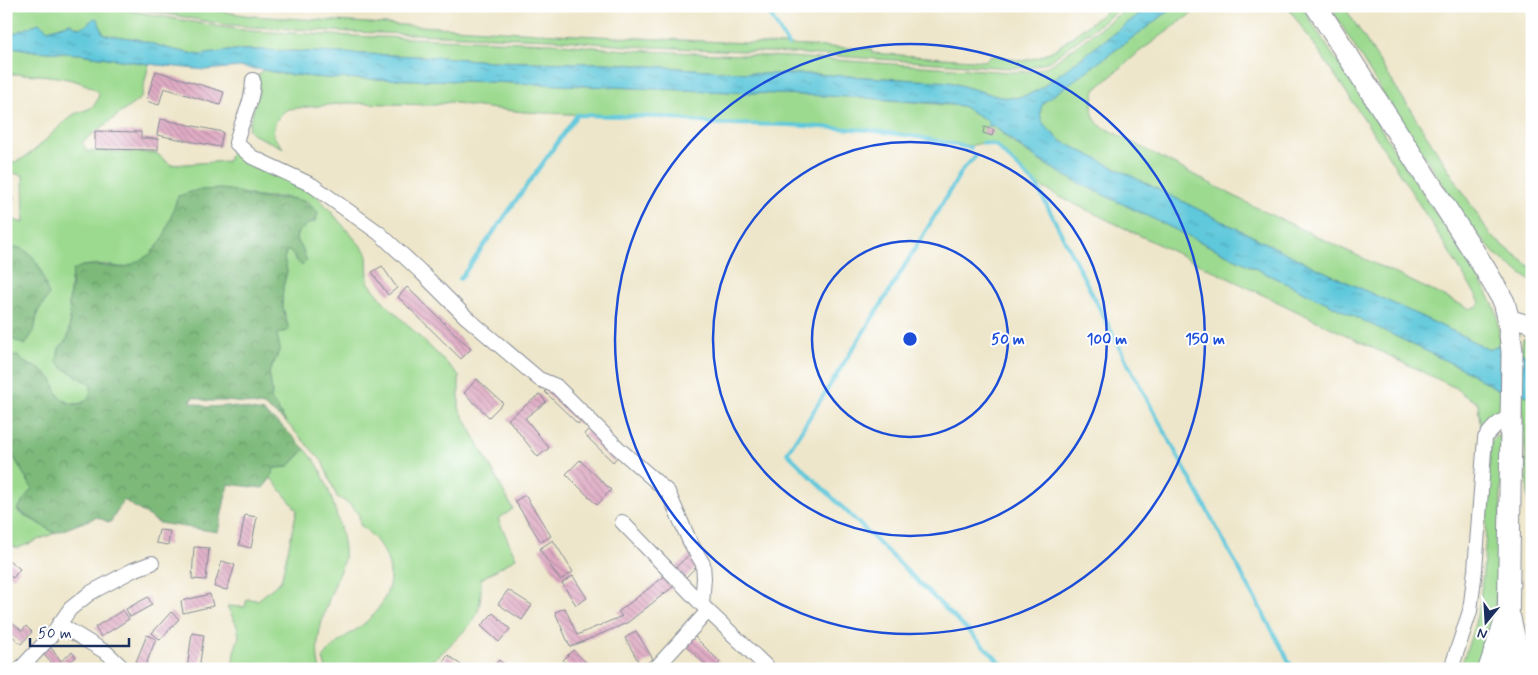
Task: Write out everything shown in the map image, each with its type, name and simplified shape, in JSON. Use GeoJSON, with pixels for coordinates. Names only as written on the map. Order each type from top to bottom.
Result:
{"type":"FeatureCollection","features":[{"type":"Feature","properties":{"kind":"highway"},"geometry":{"type":"LineString","coordinates":[[1491,669],[1508,620]]}},
{"type":"Feature","properties":{"kind":"highway"},"geometry":{"type":"LineString","coordinates":[[1508,620],[1520,669]]}},
{"type":"Feature","properties":{"kind":"main road"},"geometry":{"type":"LineString","coordinates":[[1316,6],[1485,269],[1504,302],[1508,317],[1512,352],[1508,669]]}},
{"type":"Feature","properties":{"kind":"street"},"geometry":{"type":"LineString","coordinates":[[253,80],[253,95],[239,129],[236,143],[252,157],[312,185],[378,233],[420,271],[466,317],[539,379],[556,386],[618,448],[668,492],[690,542],[703,564],[705,608],[655,669]]}},
{"type":"Feature","properties":{"kind":"street"},"geometry":{"type":"LineString","coordinates":[[1508,317],[1532,325]]}},
{"type":"Feature","properties":{"kind":"street"},"geometry":{"type":"LineString","coordinates":[[1451,669],[1470,611],[1486,438],[1492,428],[1501,421],[1511,408]]}},
{"type":"Feature","properties":{"kind":"street"},"geometry":{"type":"LineString","coordinates":[[622,522],[705,608],[770,669]]}},
{"type":"Feature","properties":{"kind":"street"},"geometry":{"type":"LineString","coordinates":[[20,669],[50,636],[70,609],[90,593],[133,570],[152,563]]}},
{"type":"Feature","properties":{"kind":"street"},"geometry":{"type":"LineString","coordinates":[[59,624],[107,653],[124,669]]}},
{"type":"Feature","properties":{"kind":"green space"},"geometry":{"type":"Polygon","coordinates":[[[6,6],[104,6],[252,31],[552,43],[626,50],[790,57],[1022,72],[1032,71],[1052,64],[1130,6],[1150,6],[1040,89],[1028,95],[1015,98],[1000,97],[949,82],[814,74],[763,74],[607,63],[488,61],[440,57],[262,50],[235,50],[200,55],[170,49],[137,39],[106,35],[90,21],[81,28],[71,23],[48,30],[39,23],[15,33],[6,30],[6,6]]]}},
{"type":"Feature","properties":{"kind":"green space"},"geometry":{"type":"Polygon","coordinates":[[[131,6],[187,6],[251,16],[555,34],[871,49],[872,53],[985,61],[995,55],[1022,61],[1040,57],[1057,48],[1113,6],[1124,6],[1050,61],[1029,68],[1011,68],[790,53],[627,46],[552,39],[252,27],[221,24],[131,6]]]}},
{"type":"Feature","properties":{"kind":"green space"},"geometry":{"type":"Polygon","coordinates":[[[1176,6],[1202,6],[1139,52],[1095,90],[1092,110],[1097,122],[1101,126],[1257,208],[1470,309],[1478,306],[1480,302],[1410,190],[1362,115],[1287,6],[1301,6],[1487,292],[1497,313],[1500,344],[1489,350],[1310,265],[1061,141],[1047,128],[1040,114],[1044,102],[1176,6]]]}},
{"type":"Feature","properties":{"kind":"green space"},"geometry":{"type":"Polygon","coordinates":[[[1330,6],[1344,6],[1491,236],[1532,268],[1532,282],[1494,253],[1469,224],[1382,92],[1330,6]]]}},
{"type":"Feature","properties":{"kind":"green space"},"geometry":{"type":"Polygon","coordinates":[[[6,46],[149,64],[141,98],[82,142],[86,151],[156,153],[171,165],[228,161],[232,149],[283,177],[312,190],[367,253],[368,282],[384,302],[459,375],[459,408],[513,509],[498,519],[516,558],[481,579],[479,609],[473,622],[441,654],[428,662],[424,669],[326,669],[323,658],[332,647],[363,624],[378,609],[386,596],[390,571],[381,547],[360,525],[359,515],[351,505],[337,497],[322,461],[286,422],[270,399],[272,392],[269,372],[277,357],[277,334],[289,330],[282,304],[283,287],[287,271],[284,258],[287,250],[292,253],[295,260],[302,248],[296,239],[297,233],[308,224],[316,221],[308,202],[284,197],[256,197],[248,194],[176,200],[171,221],[161,242],[145,258],[136,264],[123,267],[109,265],[82,266],[71,279],[68,338],[59,348],[63,368],[91,384],[91,394],[85,401],[73,404],[61,398],[56,391],[53,381],[39,369],[24,362],[18,356],[6,357],[6,336],[25,345],[34,331],[38,311],[45,302],[43,278],[38,264],[10,249],[6,251],[6,218],[24,223],[23,175],[6,172],[6,164],[24,157],[73,115],[92,107],[97,101],[99,94],[92,88],[69,79],[42,75],[6,74],[6,46]]]}},
{"type":"Feature","properties":{"kind":"green space"},"geometry":{"type":"Polygon","coordinates":[[[264,70],[283,74],[326,78],[467,81],[851,97],[962,106],[988,121],[1013,143],[1043,163],[1073,180],[1461,368],[1501,391],[1503,415],[1485,429],[1480,424],[1478,403],[1454,387],[1062,198],[1038,185],[996,144],[986,142],[970,146],[868,129],[789,124],[717,123],[663,116],[524,112],[450,102],[435,105],[347,103],[288,109],[279,117],[274,130],[275,138],[284,148],[254,135],[248,129],[259,90],[258,75],[264,70]]]}},
{"type":"Feature","properties":{"kind":"green space"},"geometry":{"type":"Polygon","coordinates":[[[225,189],[255,197],[295,199],[310,205],[318,212],[316,221],[308,224],[297,233],[296,239],[307,261],[302,266],[287,250],[284,258],[287,271],[283,287],[282,304],[289,330],[277,334],[280,349],[269,372],[272,392],[271,399],[286,422],[265,406],[228,401],[208,401],[193,397],[191,402],[207,407],[228,406],[263,412],[282,426],[305,449],[288,467],[274,468],[271,478],[263,488],[228,484],[218,532],[159,523],[124,500],[110,523],[97,517],[55,533],[17,510],[32,488],[6,447],[6,357],[18,356],[24,362],[36,367],[52,380],[57,393],[63,400],[79,404],[87,400],[90,396],[91,384],[63,368],[57,361],[59,348],[68,338],[70,322],[69,303],[73,270],[82,266],[95,265],[123,268],[149,255],[165,234],[178,196],[197,190],[225,189]]]}},
{"type":"Feature","properties":{"kind":"green space"},"geometry":{"type":"Polygon","coordinates":[[[16,247],[24,250],[35,259],[49,295],[38,311],[34,331],[25,345],[6,336],[6,251],[16,247]]]}},
{"type":"Feature","properties":{"kind":"green space"},"geometry":{"type":"Polygon","coordinates":[[[1532,338],[1532,359],[1521,352],[1523,339],[1532,338]]]}},
{"type":"Feature","properties":{"kind":"green space"},"geometry":{"type":"Polygon","coordinates":[[[1521,393],[1532,398],[1532,572],[1527,474],[1521,393]]]}},
{"type":"Feature","properties":{"kind":"green space"},"geometry":{"type":"Polygon","coordinates":[[[1497,436],[1502,437],[1500,535],[1496,599],[1491,635],[1481,669],[1460,669],[1479,606],[1482,586],[1491,441],[1497,436]]]}},
{"type":"Feature","properties":{"kind":"green space"},"geometry":{"type":"Polygon","coordinates":[[[6,447],[32,488],[17,511],[55,533],[18,548],[6,544],[6,447]]]}},
{"type":"Feature","properties":{"kind":"green space"},"geometry":{"type":"Polygon","coordinates":[[[305,449],[317,464],[326,483],[339,525],[344,550],[344,559],[321,626],[318,648],[320,669],[232,669],[234,652],[239,636],[237,626],[227,606],[245,607],[247,599],[258,600],[281,581],[297,510],[271,478],[274,468],[288,467],[305,449]]]}},
{"type":"Feature","properties":{"kind":"water"},"geometry":{"type":"Polygon","coordinates":[[[1150,6],[1176,6],[1044,102],[1040,114],[1047,128],[1061,141],[1310,265],[1489,350],[1500,344],[1501,391],[1461,368],[1073,180],[1032,155],[993,125],[988,127],[988,121],[962,106],[851,97],[467,81],[326,78],[240,67],[205,70],[6,46],[6,30],[15,33],[39,23],[48,30],[71,23],[81,28],[94,18],[98,19],[102,32],[106,35],[137,39],[170,49],[200,55],[235,50],[262,50],[440,57],[488,61],[607,63],[763,74],[814,74],[949,82],[1000,97],[1015,98],[1028,95],[1040,89],[1150,6]]]}},
{"type":"Feature","properties":{"kind":"water"},"geometry":{"type":"Polygon","coordinates":[[[1521,352],[1532,359],[1532,398],[1521,393],[1521,352]]]}},
{"type":"Feature","properties":{"kind":"building"},"geometry":{"type":"Polygon","coordinates":[[[156,71],[224,92],[220,105],[164,88],[159,105],[146,101],[156,71]]]}},
{"type":"Feature","properties":{"kind":"building"},"geometry":{"type":"Polygon","coordinates":[[[160,119],[223,132],[220,147],[157,135],[160,119]]]}},
{"type":"Feature","properties":{"kind":"building"},"geometry":{"type":"Polygon","coordinates":[[[984,127],[994,130],[992,136],[983,133],[984,127]]]}},
{"type":"Feature","properties":{"kind":"building"},"geometry":{"type":"Polygon","coordinates":[[[95,131],[141,132],[141,138],[158,139],[158,150],[95,149],[95,131]]]}},
{"type":"Feature","properties":{"kind":"building"},"geometry":{"type":"Polygon","coordinates":[[[6,196],[13,199],[10,208],[6,206],[6,196]]]}},
{"type":"Feature","properties":{"kind":"building"},"geometry":{"type":"Polygon","coordinates":[[[382,266],[397,288],[388,295],[372,272],[382,266]]]}},
{"type":"Feature","properties":{"kind":"building"},"geometry":{"type":"Polygon","coordinates":[[[407,287],[471,349],[461,359],[398,297],[407,287]]]}},
{"type":"Feature","properties":{"kind":"building"},"geometry":{"type":"Polygon","coordinates":[[[477,379],[503,403],[489,417],[464,393],[477,379]]]}},
{"type":"Feature","properties":{"kind":"building"},"geometry":{"type":"Polygon","coordinates":[[[551,386],[584,418],[578,424],[545,392],[551,386]]]}},
{"type":"Feature","properties":{"kind":"building"},"geometry":{"type":"Polygon","coordinates":[[[540,394],[546,402],[525,418],[549,448],[538,457],[508,419],[540,394]]]}},
{"type":"Feature","properties":{"kind":"building"},"geometry":{"type":"Polygon","coordinates":[[[591,427],[620,454],[613,462],[584,434],[591,427]]]}},
{"type":"Feature","properties":{"kind":"building"},"geometry":{"type":"Polygon","coordinates":[[[580,460],[611,490],[597,505],[566,474],[580,460]]]}},
{"type":"Feature","properties":{"kind":"building"},"geometry":{"type":"Polygon","coordinates":[[[525,495],[551,536],[541,542],[515,501],[525,495]]]}},
{"type":"Feature","properties":{"kind":"building"},"geometry":{"type":"Polygon","coordinates":[[[245,515],[257,517],[251,548],[239,545],[245,515]]]}},
{"type":"Feature","properties":{"kind":"building"},"geometry":{"type":"Polygon","coordinates":[[[159,530],[170,531],[168,545],[156,543],[159,530]]]}},
{"type":"Feature","properties":{"kind":"building"},"geometry":{"type":"Polygon","coordinates":[[[553,540],[573,572],[560,580],[539,549],[553,540]]]}},
{"type":"Feature","properties":{"kind":"building"},"geometry":{"type":"Polygon","coordinates":[[[194,547],[209,548],[206,580],[192,579],[194,547]]]}},
{"type":"Feature","properties":{"kind":"building"},"geometry":{"type":"Polygon","coordinates":[[[692,552],[701,562],[684,579],[674,569],[692,552]]]}},
{"type":"Feature","properties":{"kind":"building"},"geometry":{"type":"Polygon","coordinates":[[[6,558],[20,569],[13,578],[6,573],[6,558]]]}},
{"type":"Feature","properties":{"kind":"building"},"geometry":{"type":"Polygon","coordinates":[[[222,561],[235,565],[227,590],[214,587],[222,561]]]}},
{"type":"Feature","properties":{"kind":"building"},"geometry":{"type":"Polygon","coordinates":[[[666,575],[674,586],[627,623],[570,647],[555,612],[565,608],[577,635],[622,616],[618,612],[666,575]]]}},
{"type":"Feature","properties":{"kind":"building"},"geometry":{"type":"Polygon","coordinates":[[[573,576],[587,598],[576,605],[562,583],[573,576]]]}},
{"type":"Feature","properties":{"kind":"building"},"geometry":{"type":"Polygon","coordinates":[[[508,590],[532,605],[522,620],[498,604],[508,590]]]}},
{"type":"Feature","properties":{"kind":"building"},"geometry":{"type":"Polygon","coordinates":[[[210,594],[213,606],[183,613],[181,601],[210,594]]]}},
{"type":"Feature","properties":{"kind":"building"},"geometry":{"type":"Polygon","coordinates":[[[148,597],[152,605],[130,617],[126,609],[148,597]]]}},
{"type":"Feature","properties":{"kind":"building"},"geometry":{"type":"Polygon","coordinates":[[[123,610],[129,619],[101,637],[95,627],[123,610]]]}},
{"type":"Feature","properties":{"kind":"building"},"geometry":{"type":"Polygon","coordinates":[[[171,612],[179,619],[160,640],[152,633],[171,612]]]}},
{"type":"Feature","properties":{"kind":"building"},"geometry":{"type":"Polygon","coordinates":[[[493,613],[510,629],[499,642],[481,626],[493,613]]]}},
{"type":"Feature","properties":{"kind":"building"},"geometry":{"type":"Polygon","coordinates":[[[6,617],[22,631],[26,626],[32,632],[21,644],[6,630],[6,617]]]}},
{"type":"Feature","properties":{"kind":"building"},"geometry":{"type":"Polygon","coordinates":[[[636,631],[653,659],[641,666],[625,638],[636,631]]]}},
{"type":"Feature","properties":{"kind":"building"},"geometry":{"type":"Polygon","coordinates":[[[192,633],[204,635],[199,669],[187,669],[192,633]]]}},
{"type":"Feature","properties":{"kind":"building"},"geometry":{"type":"Polygon","coordinates":[[[147,635],[156,639],[144,669],[133,669],[147,635]]]}},
{"type":"Feature","properties":{"kind":"building"},"geometry":{"type":"Polygon","coordinates":[[[693,635],[720,662],[714,669],[710,669],[684,644],[693,635]]]}},
{"type":"Feature","properties":{"kind":"building"},"geometry":{"type":"Polygon","coordinates":[[[49,645],[61,661],[72,652],[76,657],[62,669],[56,669],[41,651],[49,645]]]}},
{"type":"Feature","properties":{"kind":"building"},"geometry":{"type":"Polygon","coordinates":[[[573,650],[593,669],[572,669],[563,660],[573,650]]]}},
{"type":"Feature","properties":{"kind":"building"},"geometry":{"type":"Polygon","coordinates":[[[448,655],[466,669],[438,669],[448,655]]]}},
{"type":"Feature","properties":{"kind":"building"},"geometry":{"type":"Polygon","coordinates":[[[499,660],[510,669],[492,669],[499,660]]]}},
{"type":"Feature","properties":{"kind":"waterway"},"geometry":{"type":"LineString","coordinates":[[765,6],[788,45]]}},
{"type":"Feature","properties":{"kind":"waterway"},"geometry":{"type":"LineString","coordinates":[[460,279],[577,115],[663,117],[717,124],[789,125],[868,130],[918,137],[971,148]]}},
{"type":"Feature","properties":{"kind":"waterway"},"geometry":{"type":"LineString","coordinates":[[983,143],[995,145],[1037,186],[1127,362],[1293,669]]}},
{"type":"Feature","properties":{"kind":"waterway"},"geometry":{"type":"LineString","coordinates":[[975,157],[963,169],[887,295],[787,453],[1007,669]]}}]}
